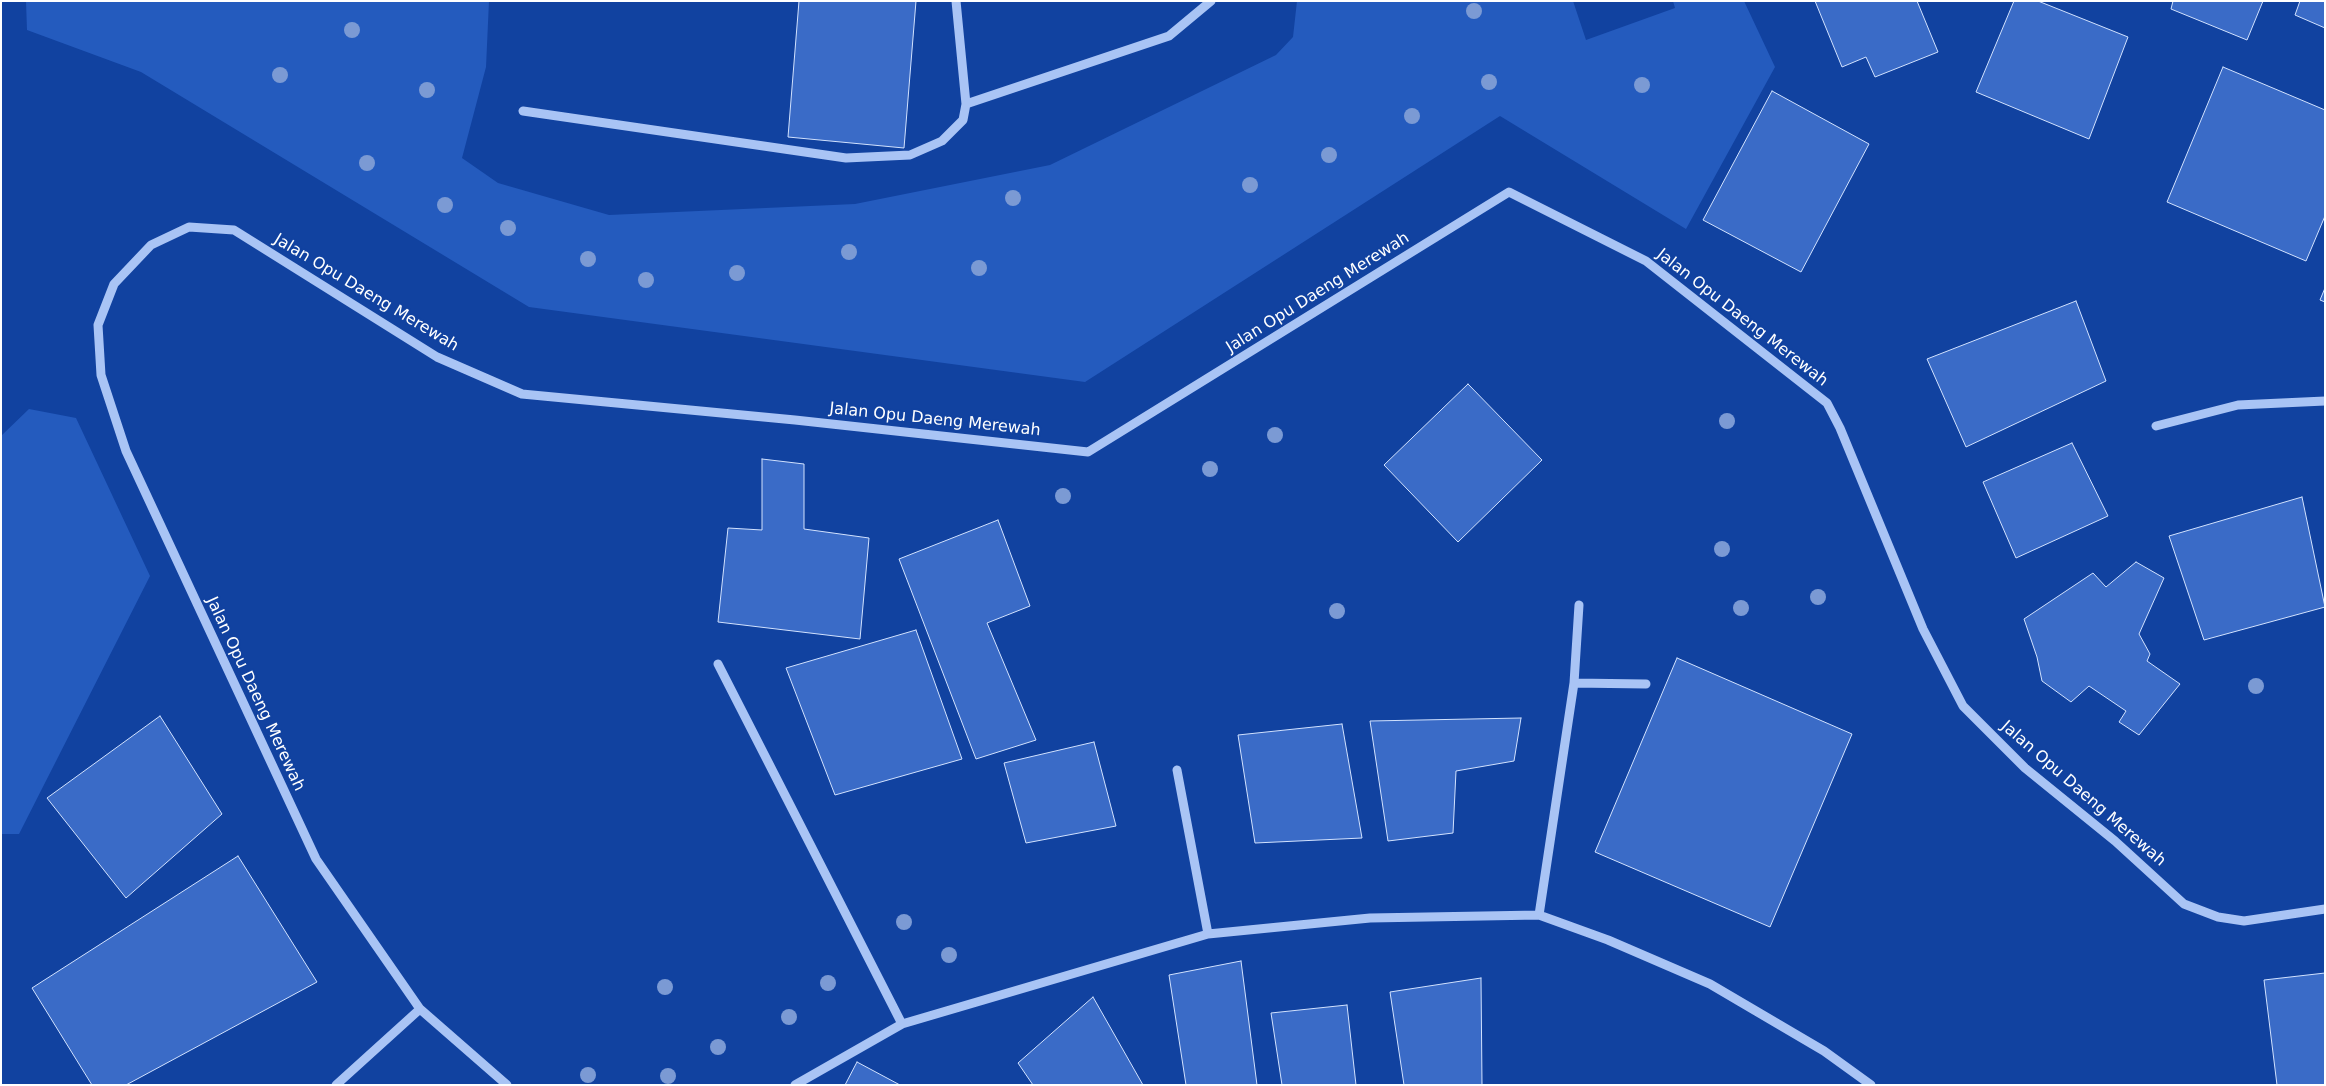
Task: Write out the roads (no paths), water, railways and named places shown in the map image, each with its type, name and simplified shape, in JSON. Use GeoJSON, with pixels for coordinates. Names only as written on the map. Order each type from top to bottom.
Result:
{"type":"FeatureCollection","features":[{"type":"Feature","properties":{"kind":"street"},"geometry":{"type":"LineString","coordinates":[[523,110],[846,158],[910,155],[942,141],[962,120],[966,104],[956,1]]}},
{"type":"Feature","properties":{"kind":"street"},"geometry":{"type":"LineString","coordinates":[[966,104],[1169,36],[1211,1]]}},
{"type":"Feature","properties":{"kind":"street","name":"Jalan Opu Daeng Merewah"},"geometry":{"type":"LineString","coordinates":[[507,1085],[420,1009],[316,859],[126,451],[101,375],[98,326],[114,284],[150,245],[189,227],[234,230],[437,357],[522,394],[795,420],[1088,452],[1509,192],[1646,261],[1827,403],[1840,428],[1923,629],[1963,706],[2025,768],[2115,841],[2184,904],[2218,917],[2244,921],[2325,910]]}},
{"type":"Feature","properties":{"kind":"street"},"geometry":{"type":"LineString","coordinates":[[2156,426],[2238,405],[2325,400]]}},
{"type":"Feature","properties":{"kind":"street"},"geometry":{"type":"LineString","coordinates":[[1539,915],[1574,683],[1579,605]]}},
{"type":"Feature","properties":{"kind":"street"},"geometry":{"type":"LineString","coordinates":[[718,664],[902,1024]]}},
{"type":"Feature","properties":{"kind":"street"},"geometry":{"type":"LineString","coordinates":[[1574,683],[1646,684]]}},
{"type":"Feature","properties":{"kind":"street"},"geometry":{"type":"LineString","coordinates":[[1177,770],[1208,934]]}},
{"type":"Feature","properties":{"kind":"street"},"geometry":{"type":"LineString","coordinates":[[795,1085],[902,1024],[1208,934],[1370,918],[1539,915],[1608,940],[1710,984],[1824,1051],[1871,1085]]}},
{"type":"Feature","properties":{"kind":"street"},"geometry":{"type":"LineString","coordinates":[[336,1085],[420,1009]]}}]}
